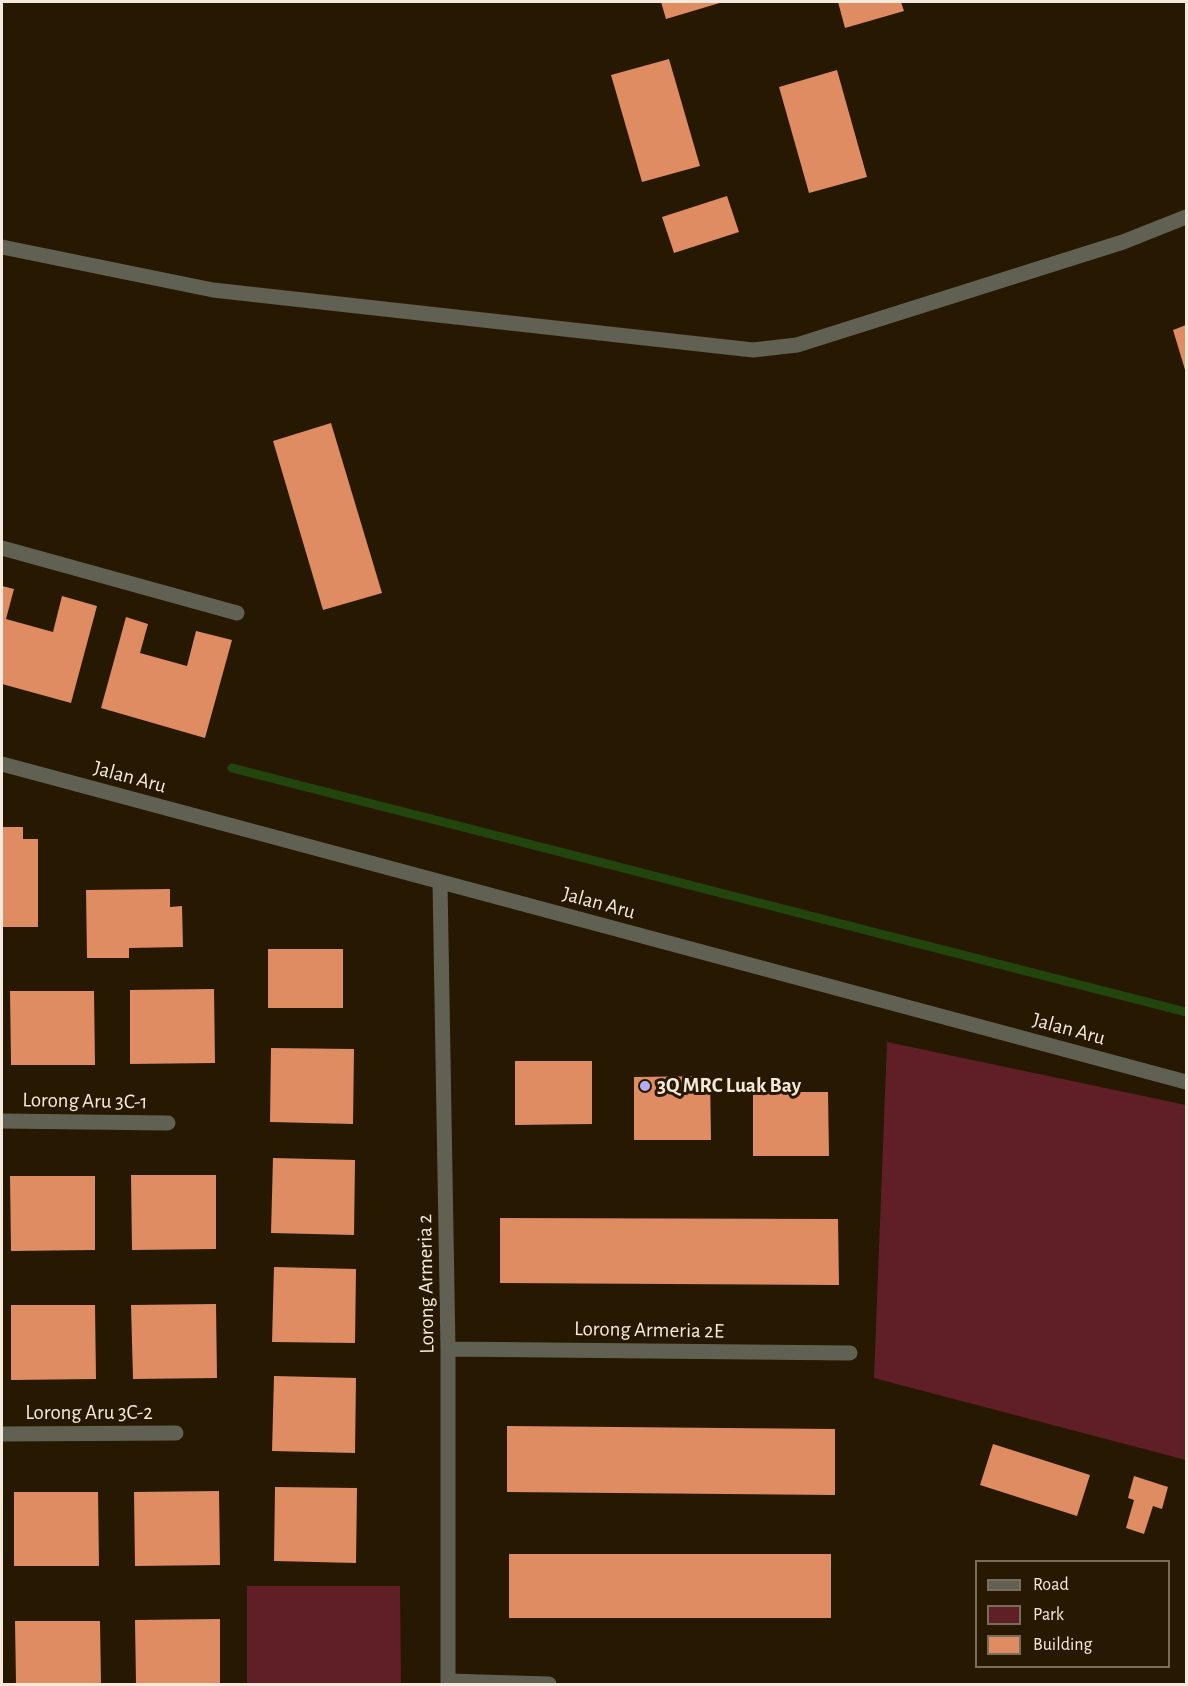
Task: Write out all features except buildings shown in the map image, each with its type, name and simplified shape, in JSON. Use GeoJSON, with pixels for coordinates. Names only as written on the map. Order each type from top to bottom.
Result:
{"type":"FeatureCollection","features":[{"type":"Feature","properties":{"kind":"street"},"geometry":{"type":"LineString","coordinates":[[2,247],[213,290],[753,351],[808,341],[1123,242],[1186,217]]}},
{"type":"Feature","properties":{"kind":"street"},"geometry":{"type":"LineString","coordinates":[[2,548],[237,614]]}},
{"type":"Feature","properties":{"kind":"street","name":"Jalan Aru"},"geometry":{"type":"LineString","coordinates":[[2,764],[1186,1082]]}},
{"type":"Feature","properties":{"kind":"street","name":"Lorong Armeria 2"},"geometry":{"type":"LineString","coordinates":[[440,882],[448,1349],[448,1683]]}},
{"type":"Feature","properties":{"kind":"street","name":"Lorong Aru 3C-1"},"geometry":{"type":"LineString","coordinates":[[2,1121],[168,1123]]}},
{"type":"Feature","properties":{"kind":"street","name":"Lorong Armeria 2E"},"geometry":{"type":"LineString","coordinates":[[448,1349],[850,1353]]}},
{"type":"Feature","properties":{"kind":"street","name":"Lorong Aru 3C-2"},"geometry":{"type":"LineString","coordinates":[[2,1434],[176,1433]]}},
{"type":"Feature","properties":{"kind":"street"},"geometry":{"type":"LineString","coordinates":[[448,1683],[549,1684]]}},
{"type":"Feature","properties":{"kind":"green space"},"geometry":{"type":"Polygon","coordinates":[[[887,1042],[1186,1105],[1186,1460],[874,1378],[887,1042]]]}},
{"type":"Feature","properties":{"kind":"green space"},"geometry":{"type":"Polygon","coordinates":[[[247,1586],[400,1586],[401,1684],[247,1684],[247,1586]]]}},
{"type":"Feature","properties":{"kind":"waterway"},"geometry":{"type":"LineString","coordinates":[[232,768],[1186,1012]]}},
{"type":"Feature","properties":{"kind":"place","name":"3Q MRC Luak Bay"},"geometry":{"type":"Point","coordinates":[645,1086]}}]}
